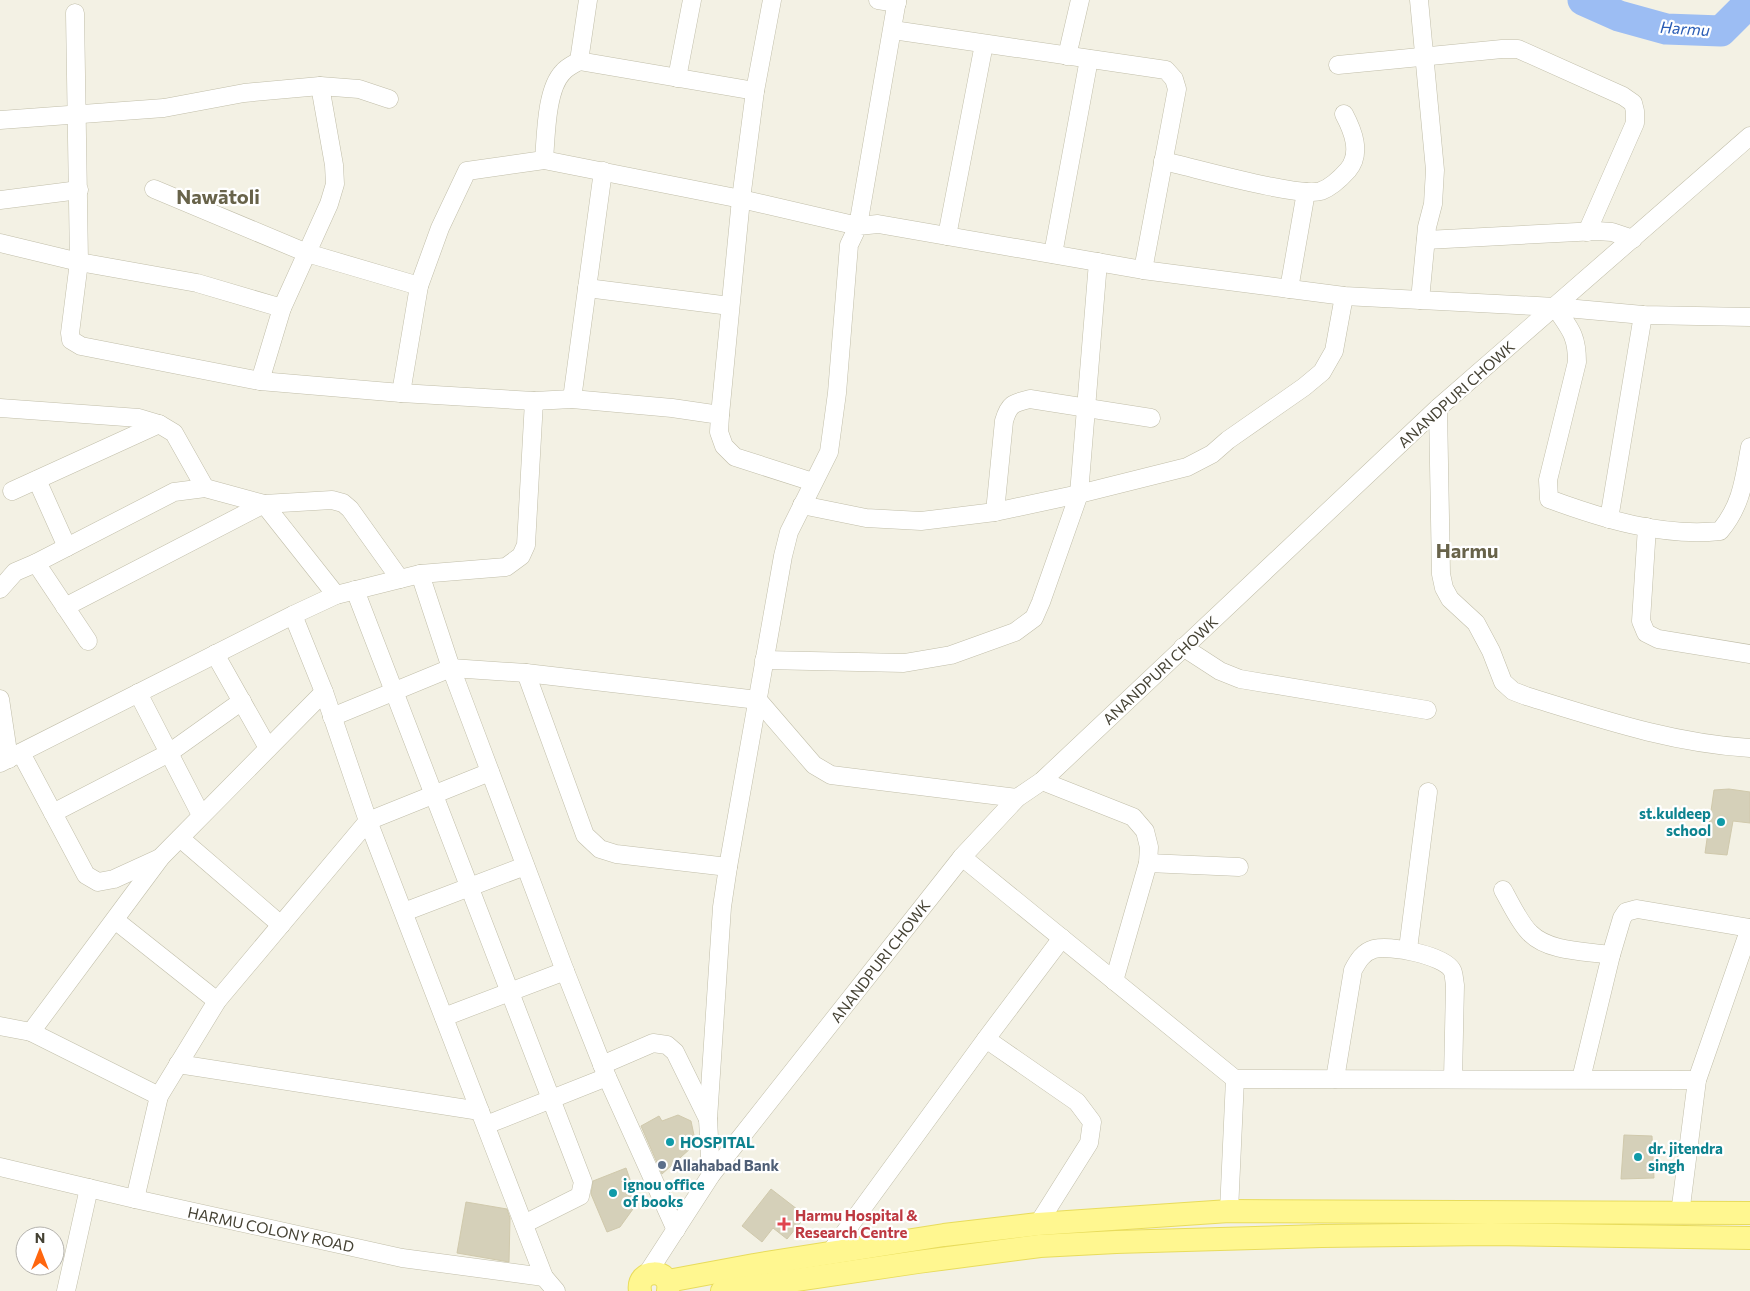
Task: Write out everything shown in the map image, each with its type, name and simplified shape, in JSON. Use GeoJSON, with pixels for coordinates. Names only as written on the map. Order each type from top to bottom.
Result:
{"type":"FeatureCollection","features":[{"type":"Feature","properties":{"kind":"main road"},"geometry":{"type":"LineString","coordinates":[[649,1286],[754,1265],[944,1235],[1038,1224],[1229,1210],[1750,1213]]}},
{"type":"Feature","properties":{"kind":"main road"},"geometry":{"type":"LineString","coordinates":[[722,1291],[1040,1246],[1116,1242],[1322,1236],[1490,1234],[1750,1238]]}},
{"type":"Feature","properties":{"kind":"street"},"geometry":{"type":"LineString","coordinates":[[579,61],[588,0]]}},
{"type":"Feature","properties":{"kind":"street"},"geometry":{"type":"LineString","coordinates":[[677,78],[692,0]]}},
{"type":"Feature","properties":{"kind":"street"},"geometry":{"type":"LineString","coordinates":[[772,0],[755,91],[741,199],[719,432],[724,446],[735,457],[813,482]]}},
{"type":"Feature","properties":{"kind":"street"},"geometry":{"type":"LineString","coordinates":[[711,1175],[708,1119],[722,907],[783,556],[790,532],[829,452],[835,413],[849,245],[858,226],[897,2],[878,0]]}},
{"type":"Feature","properties":{"kind":"street"},"geometry":{"type":"LineString","coordinates":[[1067,56],[1080,0]]}},
{"type":"Feature","properties":{"kind":"street"},"geometry":{"type":"LineString","coordinates":[[1419,0],[1435,170],[1420,300]]}},
{"type":"Feature","properties":{"kind":"street"},"geometry":{"type":"LineString","coordinates":[[75,13],[79,262],[70,333],[72,340],[81,346],[260,381],[401,394],[534,401],[572,399],[672,408],[720,415]]}},
{"type":"Feature","properties":{"kind":"street"},"geometry":{"type":"LineString","coordinates":[[893,30],[1166,70],[1174,79],[1177,89],[1143,270]]}},
{"type":"Feature","properties":{"kind":"street"},"geometry":{"type":"LineString","coordinates":[[947,236],[984,44]]}},
{"type":"Feature","properties":{"kind":"street"},"geometry":{"type":"LineString","coordinates":[[1338,66],[1502,49],[1518,50],[1614,92],[1633,103],[1635,123],[1587,232]]}},
{"type":"Feature","properties":{"kind":"street"},"geometry":{"type":"LineString","coordinates":[[1053,254],[1089,59]]}},
{"type":"Feature","properties":{"kind":"street"},"geometry":{"type":"LineString","coordinates":[[544,160],[554,85],[563,72],[579,61],[755,91]]}},
{"type":"Feature","properties":{"kind":"street"},"geometry":{"type":"LineString","coordinates":[[260,381],[282,308],[329,204],[335,184],[334,165],[320,86]]}},
{"type":"Feature","properties":{"kind":"street"},"geometry":{"type":"LineString","coordinates":[[0,120],[164,108],[244,93],[320,86],[359,88],[389,99]]}},
{"type":"Feature","properties":{"kind":"street"},"geometry":{"type":"LineString","coordinates":[[1163,161],[1275,187],[1306,192],[1320,191],[1339,180],[1352,165],[1356,148],[1353,130],[1344,114]]}},
{"type":"Feature","properties":{"kind":"street","name":"ANANDPURI CHOWK"},"geometry":{"type":"LineString","coordinates":[[649,1286],[676,1230],[711,1175],[962,857],[1017,798],[1042,781],[1438,408],[1750,136]]}},
{"type":"Feature","properties":{"kind":"street"},"geometry":{"type":"LineString","coordinates":[[401,394],[419,286],[440,228],[467,171],[544,160],[741,199],[858,226],[878,224],[1143,270],[1344,296],[1555,307],[1643,315],[1750,317]]}},
{"type":"Feature","properties":{"kind":"street"},"geometry":{"type":"LineString","coordinates":[[572,399],[604,171]]}},
{"type":"Feature","properties":{"kind":"street"},"geometry":{"type":"LineString","coordinates":[[154,189],[307,253],[419,286]]}},
{"type":"Feature","properties":{"kind":"street"},"geometry":{"type":"LineString","coordinates":[[0,200],[79,190]]}},
{"type":"Feature","properties":{"kind":"street"},"geometry":{"type":"LineString","coordinates":[[1289,289],[1306,192]]}},
{"type":"Feature","properties":{"kind":"street"},"geometry":{"type":"LineString","coordinates":[[1426,240],[1587,232],[1612,232],[1633,239]]}},
{"type":"Feature","properties":{"kind":"street"},"geometry":{"type":"LineString","coordinates":[[0,243],[79,262],[198,284],[282,308]]}},
{"type":"Feature","properties":{"kind":"street"},"geometry":{"type":"LineString","coordinates":[[764,660],[904,663],[951,655],[1015,632],[1034,618],[1080,494],[1098,262]]}},
{"type":"Feature","properties":{"kind":"street"},"geometry":{"type":"LineString","coordinates":[[587,288],[730,306]]}},
{"type":"Feature","properties":{"kind":"street"},"geometry":{"type":"LineString","coordinates":[[802,505],[866,518],[921,521],[995,512],[1080,494],[1186,467],[1212,454],[1228,440],[1304,387],[1322,372],[1334,351],[1344,296]]}},
{"type":"Feature","properties":{"kind":"street"},"geometry":{"type":"LineString","coordinates":[[1555,307],[1572,332],[1577,346],[1577,362],[1548,480],[1549,499],[1609,519],[1647,527],[1700,533],[1720,531],[1729,521],[1740,500],[1750,447]]}},
{"type":"Feature","properties":{"kind":"street"},"geometry":{"type":"LineString","coordinates":[[1609,519],[1643,315]]}},
{"type":"Feature","properties":{"kind":"street"},"geometry":{"type":"LineString","coordinates":[[995,512],[1004,421],[1007,409],[1015,402],[1030,399],[1151,418]]}},
{"type":"Feature","properties":{"kind":"street"},"geometry":{"type":"LineString","coordinates":[[10,758],[336,595],[420,574],[506,567],[521,556],[526,545],[534,401]]}},
{"type":"Feature","properties":{"kind":"street"},"geometry":{"type":"LineString","coordinates":[[0,408],[139,418],[159,424],[174,433],[205,488]]}},
{"type":"Feature","properties":{"kind":"street"},"geometry":{"type":"LineString","coordinates":[[1438,408],[1441,574],[1444,588],[1450,599],[1476,624],[1491,651],[1503,682],[1513,691],[1526,696],[1629,728],[1713,745],[1750,748]]}},
{"type":"Feature","properties":{"kind":"street"},"geometry":{"type":"LineString","coordinates":[[12,491],[159,424]]}},
{"type":"Feature","properties":{"kind":"street"},"geometry":{"type":"LineString","coordinates":[[37,480],[67,547]]}},
{"type":"Feature","properties":{"kind":"street"},"geometry":{"type":"LineString","coordinates":[[0,589],[7,570],[36,563],[174,492],[205,488],[264,504],[332,500],[343,503],[350,509],[400,579]]}},
{"type":"Feature","properties":{"kind":"street"},"geometry":{"type":"LineString","coordinates":[[264,504],[336,595]]}},
{"type":"Feature","properties":{"kind":"street"},"geometry":{"type":"LineString","coordinates":[[65,608],[264,504]]}},
{"type":"Feature","properties":{"kind":"street"},"geometry":{"type":"LineString","coordinates":[[1647,527],[1641,621],[1646,633],[1658,639],[1750,654]]}},
{"type":"Feature","properties":{"kind":"street"},"geometry":{"type":"LineString","coordinates":[[36,563],[88,641]]}},
{"type":"Feature","properties":{"kind":"street"},"geometry":{"type":"LineString","coordinates":[[420,574],[451,668],[565,971],[605,1071],[676,1230]]}},
{"type":"Feature","properties":{"kind":"street"},"geometry":{"type":"LineString","coordinates":[[355,590],[583,1182],[580,1196],[524,1224]]}},
{"type":"Feature","properties":{"kind":"street"},"geometry":{"type":"LineString","coordinates":[[293,615],[324,692],[368,821],[544,1277],[556,1291]]}},
{"type":"Feature","properties":{"kind":"street"},"geometry":{"type":"LineString","coordinates":[[1183,647],[1220,671],[1240,679],[1427,710]]}},
{"type":"Feature","properties":{"kind":"street"},"geometry":{"type":"LineString","coordinates":[[215,654],[268,748]]}},
{"type":"Feature","properties":{"kind":"street"},"geometry":{"type":"LineString","coordinates":[[332,717],[451,668],[526,673],[758,700],[814,765],[831,775],[1017,798]]}},
{"type":"Feature","properties":{"kind":"street"},"geometry":{"type":"LineString","coordinates":[[526,673],[585,835],[600,849],[616,854],[728,867]]}},
{"type":"Feature","properties":{"kind":"street"},"geometry":{"type":"LineString","coordinates":[[31,1032],[162,857],[324,692]]}},
{"type":"Feature","properties":{"kind":"street"},"geometry":{"type":"LineString","coordinates":[[138,693],[202,815]]}},
{"type":"Feature","properties":{"kind":"street"},"geometry":{"type":"LineString","coordinates":[[0,699],[10,758],[53,813],[86,875],[98,882],[114,879],[162,857]]}},
{"type":"Feature","properties":{"kind":"street"},"geometry":{"type":"LineString","coordinates":[[53,813],[169,753],[242,701]]}},
{"type":"Feature","properties":{"kind":"street"},"geometry":{"type":"LineString","coordinates":[[135,1199],[159,1096],[217,1001],[368,821],[490,772]]}},
{"type":"Feature","properties":{"kind":"street"},"geometry":{"type":"LineString","coordinates":[[1042,781],[1133,817],[1145,831],[1149,847],[1148,863],[1114,980]]}},
{"type":"Feature","properties":{"kind":"street"},"geometry":{"type":"LineString","coordinates":[[1408,949],[1428,792]]}},
{"type":"Feature","properties":{"kind":"street"},"geometry":{"type":"LineString","coordinates":[[180,838],[281,925]]}},
{"type":"Feature","properties":{"kind":"street"},"geometry":{"type":"LineString","coordinates":[[962,857],[1235,1079],[1697,1080]]}},
{"type":"Feature","properties":{"kind":"street"},"geometry":{"type":"LineString","coordinates":[[1148,863],[1239,867]]}},
{"type":"Feature","properties":{"kind":"street"},"geometry":{"type":"LineString","coordinates":[[404,912],[525,866]]}},
{"type":"Feature","properties":{"kind":"street"},"geometry":{"type":"LineString","coordinates":[[1503,890],[1529,932],[1542,943],[1561,948],[1611,955]]}},
{"type":"Feature","properties":{"kind":"street"},"geometry":{"type":"LineString","coordinates":[[1581,1079],[1611,955],[1622,918],[1626,912],[1637,909],[1749,928],[1697,1080],[1680,1214]]}},
{"type":"Feature","properties":{"kind":"street"},"geometry":{"type":"LineString","coordinates":[[115,920],[217,1001]]}},
{"type":"Feature","properties":{"kind":"street"},"geometry":{"type":"LineString","coordinates":[[829,1254],[1062,938]]}},
{"type":"Feature","properties":{"kind":"street"},"geometry":{"type":"LineString","coordinates":[[1335,1079],[1353,970],[1361,956],[1374,949],[1408,949],[1444,963],[1452,970],[1455,985],[1453,1079]]}},
{"type":"Feature","properties":{"kind":"street"},"geometry":{"type":"LineString","coordinates":[[444,1017],[565,971]]}},
{"type":"Feature","properties":{"kind":"street"},"geometry":{"type":"LineString","coordinates":[[0,1026],[31,1032],[159,1096]]}},
{"type":"Feature","properties":{"kind":"street"},"geometry":{"type":"LineString","coordinates":[[986,1039],[1077,1102],[1092,1122],[1089,1143],[1038,1224]]}},
{"type":"Feature","properties":{"kind":"street"},"geometry":{"type":"LineString","coordinates":[[178,1064],[483,1118],[551,1099],[654,1043],[667,1045],[675,1052],[708,1119]]}},
{"type":"Feature","properties":{"kind":"street"},"geometry":{"type":"LineString","coordinates":[[1229,1210],[1235,1079]]}},
{"type":"Feature","properties":{"kind":"street","name":"HARMU COLONY ROAD"},"geometry":{"type":"LineString","coordinates":[[0,1167],[402,1258],[544,1277]]}},
{"type":"Feature","properties":{"kind":"street"},"geometry":{"type":"LineString","coordinates":[[66,1291],[89,1188]]}},
{"type":"Feature","properties":{"kind":"building","name":"st.kuldeep school"},"geometry":{"type":"Polygon","coordinates":[[[1729,789],[1750,792],[1750,823],[1733,821],[1727,855],[1705,853],[1714,790],[1729,789]]]}},
{"type":"Feature","properties":{"kind":"building","name":"HOSPITAL"},"geometry":{"type":"Polygon","coordinates":[[[678,1115],[691,1121],[695,1140],[689,1145],[691,1148],[662,1174],[641,1126],[659,1116],[662,1121],[678,1115]]]}},
{"type":"Feature","properties":{"kind":"building","name":"dr. jitendra singh"},"geometry":{"type":"Polygon","coordinates":[[[1624,1135],[1652,1136],[1654,1178],[1621,1179],[1624,1135]]]}},
{"type":"Feature","properties":{"kind":"building","name":"ignou office of books"},"geometry":{"type":"Polygon","coordinates":[[[626,1168],[638,1202],[620,1227],[607,1232],[591,1194],[593,1181],[626,1168]]]}},
{"type":"Feature","properties":{"kind":"building"},"geometry":{"type":"Polygon","coordinates":[[[771,1189],[806,1216],[787,1239],[773,1228],[762,1242],[742,1226],[771,1189]]]}},
{"type":"Feature","properties":{"kind":"building"},"geometry":{"type":"Polygon","coordinates":[[[466,1202],[507,1209],[510,1218],[509,1262],[457,1253],[466,1202]]]}},
{"type":"Feature","properties":{"kind":"waterway","name":"Harmu"},"geometry":{"type":"LineString","coordinates":[[1583,0],[1619,16],[1666,29],[1721,31],[1750,2]]}},
{"type":"Feature","properties":{"kind":"place","name":"st.kuldeep school"},"geometry":{"type":"Point","coordinates":[1721,822]}},
{"type":"Feature","properties":{"kind":"place","name":"HOSPITAL"},"geometry":{"type":"Point","coordinates":[670,1142]}},
{"type":"Feature","properties":{"kind":"place","name":"dr. jitendra singh"},"geometry":{"type":"Point","coordinates":[1638,1157]}},
{"type":"Feature","properties":{"kind":"place","name":"Allahabad Bank"},"geometry":{"type":"Point","coordinates":[662,1165]}},
{"type":"Feature","properties":{"kind":"place","name":"ignou office of books"},"geometry":{"type":"Point","coordinates":[613,1193]}},
{"type":"Feature","properties":{"kind":"place","name":"Harmu Hospital & Research Centre"},"geometry":{"type":"Point","coordinates":[784,1224]}},
{"type":"Feature","properties":{"kind":"district","name":"Nawātoli"},"geometry":{"type":"Point","coordinates":[218,196]}},
{"type":"Feature","properties":{"kind":"district","name":"Harmu"},"geometry":{"type":"Point","coordinates":[1467,550]}}]}
